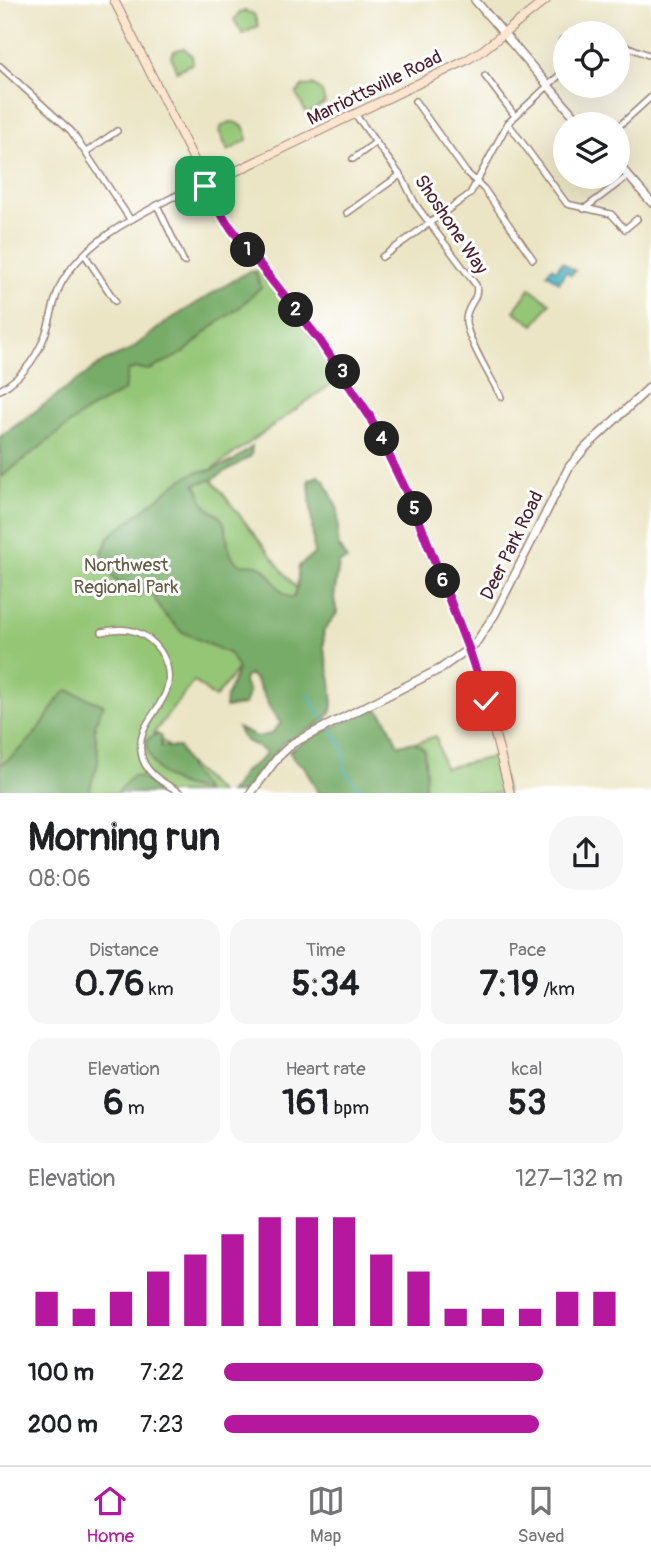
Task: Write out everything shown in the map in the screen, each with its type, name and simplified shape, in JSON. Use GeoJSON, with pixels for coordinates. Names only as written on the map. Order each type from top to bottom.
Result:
{"type":"FeatureCollection","features":[{"type":"Feature","properties":{"kind":"main road"},"geometry":{"type":"LineString","coordinates":[[114,0],[205,186],[227,223],[320,341],[365,408],[406,488],[469,650],[489,711],[510,793]]}},
{"type":"Feature","properties":{"kind":"main road","name":"Marriottsville Road"},"geometry":{"type":"LineString","coordinates":[[205,186],[465,61],[546,0]]}},
{"type":"Feature","properties":{"kind":"street"},"geometry":{"type":"LineString","coordinates":[[475,0],[570,112]]}},
{"type":"Feature","properties":{"kind":"street"},"geometry":{"type":"LineString","coordinates":[[630,48],[649,55],[651,46]]}},
{"type":"Feature","properties":{"kind":"street"},"geometry":{"type":"LineString","coordinates":[[0,66],[62,122],[86,152],[130,219]]}},
{"type":"Feature","properties":{"kind":"street"},"geometry":{"type":"LineString","coordinates":[[485,76],[514,116]]}},
{"type":"Feature","properties":{"kind":"street"},"geometry":{"type":"LineString","coordinates":[[382,257],[470,194],[508,123],[553,81]]}},
{"type":"Feature","properties":{"kind":"street"},"geometry":{"type":"LineString","coordinates":[[630,116],[651,97]]}},
{"type":"Feature","properties":{"kind":"street"},"geometry":{"type":"LineString","coordinates":[[415,101],[533,259]]}},
{"type":"Feature","properties":{"kind":"street","name":"Shoshone Way"},"geometry":{"type":"LineString","coordinates":[[355,114],[476,285],[477,294],[467,314],[467,327],[501,397]]}},
{"type":"Feature","properties":{"kind":"street"},"geometry":{"type":"LineString","coordinates":[[508,123],[570,206],[611,214],[625,229],[637,219]]}},
{"type":"Feature","properties":{"kind":"street"},"geometry":{"type":"LineString","coordinates":[[86,152],[117,131]]}},
{"type":"Feature","properties":{"kind":"street"},"geometry":{"type":"LineString","coordinates":[[353,159],[376,142]]}},
{"type":"Feature","properties":{"kind":"street"},"geometry":{"type":"LineString","coordinates":[[347,213],[400,175]]}},
{"type":"Feature","properties":{"kind":"street"},"geometry":{"type":"LineString","coordinates":[[630,178],[651,202]]}},
{"type":"Feature","properties":{"kind":"street","name":"Marriottsville Road"},"geometry":{"type":"LineString","coordinates":[[0,390],[19,377],[34,359],[46,335],[58,291],[69,272],[85,255],[130,219],[197,186],[205,186]]}},
{"type":"Feature","properties":{"kind":"street"},"geometry":{"type":"LineString","coordinates":[[584,209],[611,189]]}},
{"type":"Feature","properties":{"kind":"street"},"geometry":{"type":"LineString","coordinates":[[157,205],[184,262]]}},
{"type":"Feature","properties":{"kind":"street"},"geometry":{"type":"LineString","coordinates":[[85,255],[115,301]]}},
{"type":"Feature","properties":{"kind":"street","name":"Deer Park Road"},"geometry":{"type":"LineString","coordinates":[[251,793],[281,753],[293,743],[433,673],[469,650],[492,620],[569,467],[586,447],[651,386]]}},
{"type":"Feature","properties":{"kind":"street"},"geometry":{"type":"LineString","coordinates":[[102,632],[117,629],[134,631],[153,642],[163,656],[168,670],[169,687],[163,702],[143,732],[141,753],[144,763],[153,775],[181,793]]}},
{"type":"Feature","properties":{"kind":"green space"},"geometry":{"type":"Polygon","coordinates":[[[245,11],[254,14],[258,26],[243,34],[234,20],[239,13],[245,11]]]}},
{"type":"Feature","properties":{"kind":"green space"},"geometry":{"type":"Polygon","coordinates":[[[184,48],[192,56],[193,63],[177,71],[171,56],[174,51],[184,48]]]}},
{"type":"Feature","properties":{"kind":"green space"},"geometry":{"type":"Polygon","coordinates":[[[313,85],[322,92],[325,103],[307,114],[296,94],[303,86],[313,85]]]}},
{"type":"Feature","properties":{"kind":"green space"},"geometry":{"type":"Polygon","coordinates":[[[230,122],[243,126],[247,140],[228,151],[219,131],[230,122]]]}},
{"type":"Feature","properties":{"kind":"green space","name":"Northwest Regional Park"},"geometry":{"type":"Polygon","coordinates":[[[259,269],[341,377],[207,473],[323,623],[327,723],[315,729],[242,663],[215,698],[194,681],[154,733],[220,793],[0,793],[0,437],[259,269]]]}},
{"type":"Feature","properties":{"kind":"green space"},"geometry":{"type":"Polygon","coordinates":[[[249,271],[255,272],[261,287],[239,308],[212,327],[185,352],[150,370],[135,368],[128,371],[124,391],[88,410],[0,478],[0,437],[103,362],[129,351],[166,322],[249,271]]]}},
{"type":"Feature","properties":{"kind":"green space"},"geometry":{"type":"Polygon","coordinates":[[[530,288],[550,303],[534,325],[514,311],[530,288]]]}},
{"type":"Feature","properties":{"kind":"green space"},"geometry":{"type":"Polygon","coordinates":[[[252,447],[251,456],[211,480],[195,484],[205,504],[223,521],[233,558],[240,564],[262,567],[281,591],[291,598],[294,597],[299,566],[314,554],[309,480],[318,476],[325,481],[338,510],[338,545],[347,560],[339,563],[334,598],[337,613],[323,632],[331,681],[331,713],[311,729],[283,743],[242,793],[229,793],[243,773],[266,753],[246,740],[238,728],[257,737],[271,734],[281,723],[271,711],[251,675],[245,677],[244,683],[249,693],[244,705],[225,708],[226,698],[238,669],[230,654],[182,632],[162,612],[153,595],[143,592],[139,597],[126,590],[110,574],[102,553],[109,537],[178,482],[196,472],[212,470],[233,461],[252,447]]]}},
{"type":"Feature","properties":{"kind":"green space"},"geometry":{"type":"Polygon","coordinates":[[[68,690],[104,705],[95,727],[98,760],[90,793],[0,793],[0,765],[27,742],[59,698],[68,690]]]}},
{"type":"Feature","properties":{"kind":"green space"},"geometry":{"type":"Polygon","coordinates":[[[375,707],[386,720],[398,745],[414,742],[424,749],[424,793],[318,793],[304,766],[295,761],[289,751],[375,707]]]}},
{"type":"Feature","properties":{"kind":"green space"},"geometry":{"type":"Polygon","coordinates":[[[157,734],[161,736],[161,747],[179,747],[191,772],[205,791],[174,782],[158,769],[152,761],[146,740],[157,734]]]}},
{"type":"Feature","properties":{"kind":"green space"},"geometry":{"type":"Polygon","coordinates":[[[436,736],[444,768],[497,756],[507,793],[360,793],[404,747],[436,736]]]}},
{"type":"Feature","properties":{"kind":"green space"},"geometry":{"type":"Polygon","coordinates":[[[132,776],[140,777],[164,793],[117,793],[132,776]]]}},
{"type":"Feature","properties":{"kind":"water"},"geometry":{"type":"Polygon","coordinates":[[[562,262],[575,271],[571,275],[566,271],[559,282],[547,273],[552,267],[556,270],[562,262]]]}},
{"type":"Feature","properties":{"kind":"waterway"},"geometry":{"type":"LineString","coordinates":[[308,693],[317,712],[326,720]]}},
{"type":"Feature","properties":{"kind":"waterway"},"geometry":{"type":"LineString","coordinates":[[332,730],[343,748],[345,771],[362,793]]}},
{"type":"Feature","properties":{"kind":"route"},"geometry":{"type":"LineString","coordinates":[[205,186],[227,223],[320,341],[369,415],[412,503],[486,701]]}}]}
